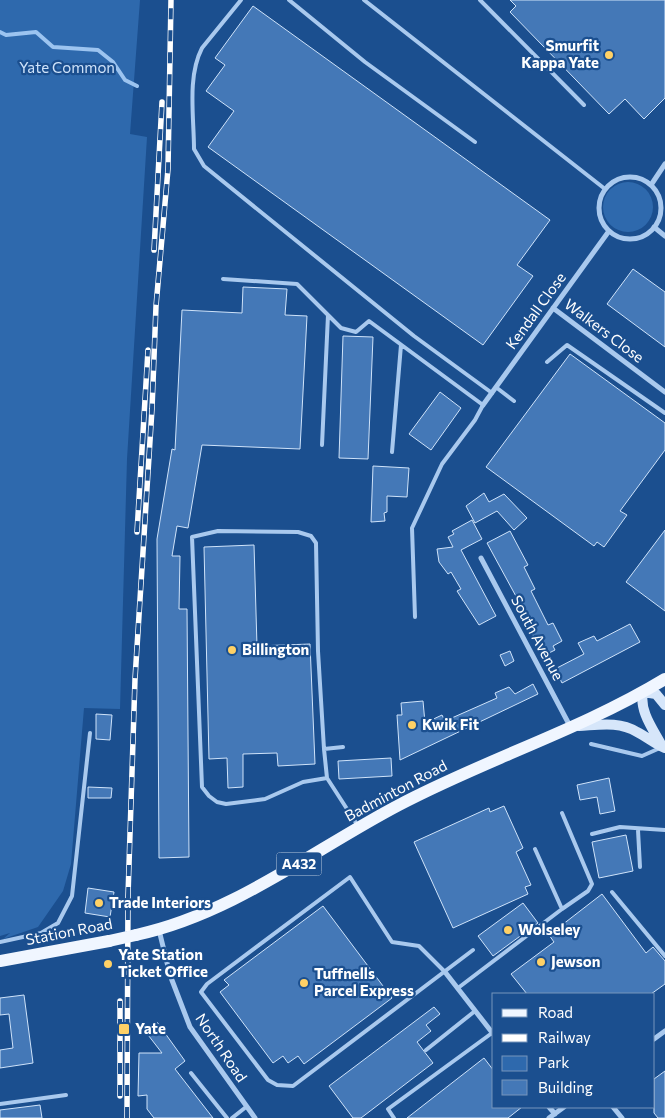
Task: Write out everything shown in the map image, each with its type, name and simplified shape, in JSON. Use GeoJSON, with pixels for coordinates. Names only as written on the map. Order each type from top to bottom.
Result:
{"type":"FeatureCollection","features":[{"type":"Feature","properties":{"kind":"main road","name":"Badminton Road"},"geometry":{"type":"LineString","coordinates":[[140,934],[159,930],[220,906],[359,828],[448,781],[573,728],[665,679]]}},
{"type":"Feature","properties":{"kind":"main road"},"geometry":{"type":"LineString","coordinates":[[664,748],[644,711],[641,702],[643,692],[656,694],[665,705]]}},
{"type":"Feature","properties":{"kind":"main road"},"geometry":{"type":"LineString","coordinates":[[573,728],[609,724],[622,726],[635,730],[664,748]]}},
{"type":"Feature","properties":{"kind":"main road","name":"Station Road"},"geometry":{"type":"LineString","coordinates":[[0,962],[140,934]]}},
{"type":"Feature","properties":{"kind":"street"},"geometry":{"type":"LineString","coordinates":[[651,185],[665,164]]}},
{"type":"Feature","properties":{"kind":"street"},"geometry":{"type":"LineString","coordinates":[[636,177],[651,185],[659,197],[661,210],[654,227],[637,238],[623,238],[609,231],[600,216],[599,202],[605,189],[619,178],[636,177]]}},
{"type":"Feature","properties":{"kind":"street"},"geometry":{"type":"LineString","coordinates":[[654,227],[665,236]]}},
{"type":"Feature","properties":{"kind":"street","name":"Kendall Close"},"geometry":{"type":"LineString","coordinates":[[484,405],[609,231]]}},
{"type":"Feature","properties":{"kind":"street","name":"Walkers Close"},"geometry":{"type":"LineString","coordinates":[[553,308],[665,392]]}},
{"type":"Feature","properties":{"kind":"street","name":"South Avenue"},"geometry":{"type":"LineString","coordinates":[[481,558],[573,728]]}},
{"type":"Feature","properties":{"kind":"street","name":"North Road"},"geometry":{"type":"LineString","coordinates":[[159,930],[170,975],[190,1027],[255,1118]]}},
{"type":"Feature","properties":{"kind":"street"},"geometry":{"type":"LineString","coordinates":[[446,972],[492,1033]]}},
{"type":"Feature","properties":{"kind":"street"},"geometry":{"type":"LineString","coordinates":[[550,1108],[554,1114]]}},
{"type":"Feature","properties":{"kind":"street"},"geometry":{"type":"LineString","coordinates":[[550,1118],[563,1108]]}},
{"type":"Feature","properties":{"kind":"lane"},"geometry":{"type":"LineString","coordinates":[[241,0],[202,48],[196,64],[194,149],[198,158],[204,166],[414,336],[492,393]]}},
{"type":"Feature","properties":{"kind":"lane"},"geometry":{"type":"LineString","coordinates":[[288,0],[365,62],[475,142]]}},
{"type":"Feature","properties":{"kind":"lane"},"geometry":{"type":"LineString","coordinates":[[364,0],[605,189]]}},
{"type":"Feature","properties":{"kind":"lane"},"geometry":{"type":"LineString","coordinates":[[480,0],[584,105]]}},
{"type":"Feature","properties":{"kind":"lane"},"geometry":{"type":"LineString","coordinates":[[223,279],[297,284],[341,328],[356,332],[369,321],[484,405],[476,420],[442,464],[412,528],[415,617]]}},
{"type":"Feature","properties":{"kind":"lane"},"geometry":{"type":"LineString","coordinates":[[322,445],[328,315]]}},
{"type":"Feature","properties":{"kind":"lane"},"geometry":{"type":"LineString","coordinates":[[392,452],[401,345]]}},
{"type":"Feature","properties":{"kind":"lane"},"geometry":{"type":"LineString","coordinates":[[547,362],[567,345],[665,413]]}},
{"type":"Feature","properties":{"kind":"lane"},"geometry":{"type":"LineString","coordinates":[[497,388],[514,401]]}},
{"type":"Feature","properties":{"kind":"lane"},"geometry":{"type":"LineString","coordinates":[[327,778],[304,782],[266,799],[226,804],[217,802],[202,787],[192,537],[218,531],[298,532],[311,536],[316,543],[318,650],[327,778],[359,828]]}},
{"type":"Feature","properties":{"kind":"lane"},"geometry":{"type":"LineString","coordinates":[[0,942],[41,933],[58,923],[72,896],[90,733]]}},
{"type":"Feature","properties":{"kind":"lane"},"geometry":{"type":"LineString","coordinates":[[591,744],[642,756],[664,748]]}},
{"type":"Feature","properties":{"kind":"lane"},"geometry":{"type":"LineString","coordinates":[[324,749],[344,747]]}},
{"type":"Feature","properties":{"kind":"lane"},"geometry":{"type":"LineString","coordinates":[[458,988],[588,891],[592,884],[562,813]]}},
{"type":"Feature","properties":{"kind":"lane"},"geometry":{"type":"LineString","coordinates":[[592,834],[620,827],[638,830],[665,830]]}},
{"type":"Feature","properties":{"kind":"lane"},"geometry":{"type":"LineString","coordinates":[[638,830],[640,867]]}},
{"type":"Feature","properties":{"kind":"lane"},"geometry":{"type":"LineString","coordinates":[[535,849],[562,909]]}},
{"type":"Feature","properties":{"kind":"lane"},"geometry":{"type":"LineString","coordinates":[[446,972],[419,946],[392,942],[350,877],[207,984],[201,992],[268,1080],[277,1085],[293,1086],[446,972],[473,950]]}},
{"type":"Feature","properties":{"kind":"lane"},"geometry":{"type":"LineString","coordinates":[[612,892],[665,956]]}},
{"type":"Feature","properties":{"kind":"lane"},"geometry":{"type":"LineString","coordinates":[[426,1050],[475,1011]]}},
{"type":"Feature","properties":{"kind":"lane"},"geometry":{"type":"LineString","coordinates":[[387,1118],[393,1116],[388,1109],[492,1035]]}},
{"type":"Feature","properties":{"kind":"lane"},"geometry":{"type":"LineString","coordinates":[[191,1073],[227,1118]]}},
{"type":"Feature","properties":{"kind":"lane"},"geometry":{"type":"LineString","coordinates":[[0,1104],[66,1095]]}},
{"type":"Feature","properties":{"kind":"lane"},"geometry":{"type":"LineString","coordinates":[[232,1118],[246,1107]]}},
{"type":"Feature","properties":{"kind":"green space","name":"Yate Common"},"geometry":{"type":"Polygon","coordinates":[[[0,0],[140,0],[130,134],[147,137],[127,459],[120,709],[84,708],[71,864],[63,891],[38,927],[3,939],[10,933],[0,936],[0,0]]]}},
{"type":"Feature","properties":{"kind":"green space"},"geometry":{"type":"Polygon","coordinates":[[[628,182],[642,186],[649,193],[653,207],[649,221],[642,228],[628,232],[614,228],[607,221],[603,207],[607,193],[614,186],[628,182]]]}},
{"type":"Feature","properties":{"kind":"building","name":"Smurfit Kappa Yate"},"geometry":{"type":"Polygon","coordinates":[[[510,0],[665,0],[665,98],[644,119],[625,99],[609,114],[510,12],[516,6],[510,0]]]}},
{"type":"Feature","properties":{"kind":"building"},"geometry":{"type":"Polygon","coordinates":[[[253,6],[550,220],[517,265],[533,276],[483,345],[208,147],[234,111],[206,91],[225,65],[215,58],[253,6]]]}},
{"type":"Feature","properties":{"kind":"building"},"geometry":{"type":"Polygon","coordinates":[[[633,269],[665,292],[665,347],[607,304],[633,269]]]}},
{"type":"Feature","properties":{"kind":"building"},"geometry":{"type":"Polygon","coordinates":[[[243,287],[287,289],[285,315],[307,316],[300,449],[202,445],[188,528],[177,526],[172,556],[180,556],[179,609],[187,609],[189,857],[159,858],[157,539],[172,449],[175,450],[182,310],[242,313],[243,287]]]}},
{"type":"Feature","properties":{"kind":"building"},"geometry":{"type":"Polygon","coordinates":[[[343,336],[373,337],[368,459],[339,458],[343,336]]]}},
{"type":"Feature","properties":{"kind":"building"},"geometry":{"type":"Polygon","coordinates":[[[570,354],[665,423],[665,450],[620,511],[627,515],[604,547],[597,542],[594,546],[486,467],[570,354]]]}},
{"type":"Feature","properties":{"kind":"building"},"geometry":{"type":"Polygon","coordinates":[[[440,392],[461,408],[431,450],[409,434],[440,392]]]}},
{"type":"Feature","properties":{"kind":"building"},"geometry":{"type":"Polygon","coordinates":[[[373,466],[409,468],[407,497],[387,496],[387,512],[384,513],[385,521],[371,522],[373,466]]]}},
{"type":"Feature","properties":{"kind":"building"},"geometry":{"type":"Polygon","coordinates":[[[484,493],[489,502],[504,494],[527,518],[514,530],[497,511],[475,523],[466,506],[484,493]]]}},
{"type":"Feature","properties":{"kind":"building"},"geometry":{"type":"Polygon","coordinates":[[[472,520],[482,539],[461,550],[496,616],[479,625],[457,591],[461,589],[451,572],[448,574],[439,562],[437,549],[453,547],[448,537],[454,534],[452,531],[472,520]]]}},
{"type":"Feature","properties":{"kind":"building"},"geometry":{"type":"Polygon","coordinates":[[[665,530],[665,611],[626,582],[665,530]]]}},
{"type":"Feature","properties":{"kind":"building"},"geometry":{"type":"Polygon","coordinates":[[[510,531],[528,565],[524,567],[535,589],[531,591],[548,625],[553,623],[562,641],[553,646],[555,650],[547,654],[545,650],[542,652],[526,622],[528,620],[518,600],[487,543],[510,531]]]}},
{"type":"Feature","properties":{"kind":"building","name":"Billington"},"geometry":{"type":"Polygon","coordinates":[[[254,545],[257,646],[310,644],[315,764],[278,766],[277,753],[243,754],[243,787],[228,788],[227,758],[209,759],[204,547],[254,545]]]}},
{"type":"Feature","properties":{"kind":"building"},"geometry":{"type":"Polygon","coordinates":[[[630,624],[640,642],[562,683],[555,669],[584,654],[578,643],[594,636],[597,641],[630,624]]]}},
{"type":"Feature","properties":{"kind":"building"},"geometry":{"type":"Polygon","coordinates":[[[510,651],[514,661],[505,666],[500,655],[510,651]]]}},
{"type":"Feature","properties":{"kind":"building"},"geometry":{"type":"Polygon","coordinates":[[[533,684],[538,694],[400,760],[397,715],[402,715],[401,703],[423,701],[425,723],[442,715],[445,721],[497,698],[495,693],[509,687],[515,694],[533,684]]]}},
{"type":"Feature","properties":{"kind":"building"},"geometry":{"type":"Polygon","coordinates":[[[96,714],[112,715],[110,740],[96,739],[96,714]]]}},
{"type":"Feature","properties":{"kind":"building"},"geometry":{"type":"Polygon","coordinates":[[[391,758],[392,776],[339,779],[338,761],[391,758]]]}},
{"type":"Feature","properties":{"kind":"building"},"geometry":{"type":"Polygon","coordinates":[[[609,778],[615,811],[600,814],[597,797],[580,800],[577,785],[609,778]]]}},
{"type":"Feature","properties":{"kind":"building"},"geometry":{"type":"Polygon","coordinates":[[[88,787],[112,788],[111,798],[88,798],[88,787]]]}},
{"type":"Feature","properties":{"kind":"building"},"geometry":{"type":"Polygon","coordinates":[[[504,806],[523,848],[516,852],[531,885],[525,887],[528,894],[453,928],[414,842],[489,808],[490,812],[504,806]]]}},
{"type":"Feature","properties":{"kind":"building"},"geometry":{"type":"Polygon","coordinates":[[[626,835],[633,871],[599,878],[592,842],[626,835]]]}},
{"type":"Feature","properties":{"kind":"building","name":"Trade Interiors"},"geometry":{"type":"Polygon","coordinates":[[[88,888],[114,892],[110,917],[85,913],[88,888]]]}},
{"type":"Feature","properties":{"kind":"building"},"geometry":{"type":"Polygon","coordinates":[[[602,894],[646,953],[653,947],[665,961],[665,984],[652,993],[526,993],[511,974],[554,942],[549,935],[602,894]]]}},
{"type":"Feature","properties":{"kind":"building","name":"Wolseley"},"geometry":{"type":"Polygon","coordinates":[[[523,903],[538,923],[493,956],[478,936],[523,903]]]}},
{"type":"Feature","properties":{"kind":"building","name":"Tuffnells Parcel Express"},"geometry":{"type":"Polygon","coordinates":[[[323,906],[392,998],[304,1064],[298,1056],[288,1063],[283,1056],[273,1063],[220,992],[229,985],[224,980],[323,906]]]}},
{"type":"Feature","properties":{"kind":"building"},"geometry":{"type":"Polygon","coordinates":[[[24,995],[33,1063],[0,1068],[0,1050],[13,1048],[9,1014],[0,1015],[0,998],[24,995]]]}},
{"type":"Feature","properties":{"kind":"building"},"geometry":{"type":"Polygon","coordinates":[[[434,1007],[440,1014],[426,1025],[431,1031],[417,1042],[433,1063],[361,1118],[353,1118],[329,1086],[434,1007]]]}},
{"type":"Feature","properties":{"kind":"building"},"geometry":{"type":"Polygon","coordinates":[[[157,1022],[185,1061],[175,1069],[213,1118],[154,1118],[147,1109],[147,1095],[138,1096],[139,1053],[162,1053],[145,1031],[157,1022]]]}},
{"type":"Feature","properties":{"kind":"building"},"geometry":{"type":"Polygon","coordinates":[[[484,1058],[492,1068],[492,1108],[521,1108],[508,1118],[407,1118],[484,1058]]]}},
{"type":"Feature","properties":{"kind":"building"},"geometry":{"type":"Polygon","coordinates":[[[665,1071],[665,1118],[658,1118],[654,1113],[655,1078],[665,1071]]]}},
{"type":"Feature","properties":{"kind":"building"},"geometry":{"type":"Polygon","coordinates":[[[40,1105],[42,1118],[0,1118],[0,1110],[40,1105]]]}},
{"type":"Feature","properties":{"kind":"waterway"},"geometry":{"type":"LineString","coordinates":[[0,32],[6,35],[36,32],[53,47],[98,50],[113,62],[125,80],[137,86]]}},
{"type":"Feature","properties":{"kind":"railway"},"geometry":{"type":"LineString","coordinates":[[127,1118],[128,896],[135,679],[152,409],[156,306],[168,169],[171,0]]}},
{"type":"Feature","properties":{"kind":"railway"},"geometry":{"type":"LineString","coordinates":[[154,250],[162,102]]}},
{"type":"Feature","properties":{"kind":"railway"},"geometry":{"type":"LineString","coordinates":[[137,532],[148,350]]}},
{"type":"Feature","properties":{"kind":"railway"},"geometry":{"type":"LineString","coordinates":[[120,1001],[120,1096]]}},
{"type":"Feature","properties":{"kind":"place","name":"Smurfit Kappa Yate"},"geometry":{"type":"Point","coordinates":[609,55]}},
{"type":"Feature","properties":{"kind":"place","name":"Billington"},"geometry":{"type":"Point","coordinates":[232,650]}},
{"type":"Feature","properties":{"kind":"place","name":"Kwik Fit"},"geometry":{"type":"Point","coordinates":[412,725]}},
{"type":"Feature","properties":{"kind":"place","name":"Trade Interiors"},"geometry":{"type":"Point","coordinates":[99,903]}},
{"type":"Feature","properties":{"kind":"place","name":"Wolseley"},"geometry":{"type":"Point","coordinates":[508,930]}},
{"type":"Feature","properties":{"kind":"place","name":"Jewson"},"geometry":{"type":"Point","coordinates":[541,962]}},
{"type":"Feature","properties":{"kind":"place","name":"Yate Station Ticket Office"},"geometry":{"type":"Point","coordinates":[108,964]}},
{"type":"Feature","properties":{"kind":"place","name":"Tuffnells Parcel Express"},"geometry":{"type":"Point","coordinates":[304,983]}},
{"type":"Feature","properties":{"kind":"place","name":"Yate"},"geometry":{"type":"Point","coordinates":[124,1029]}}]}
